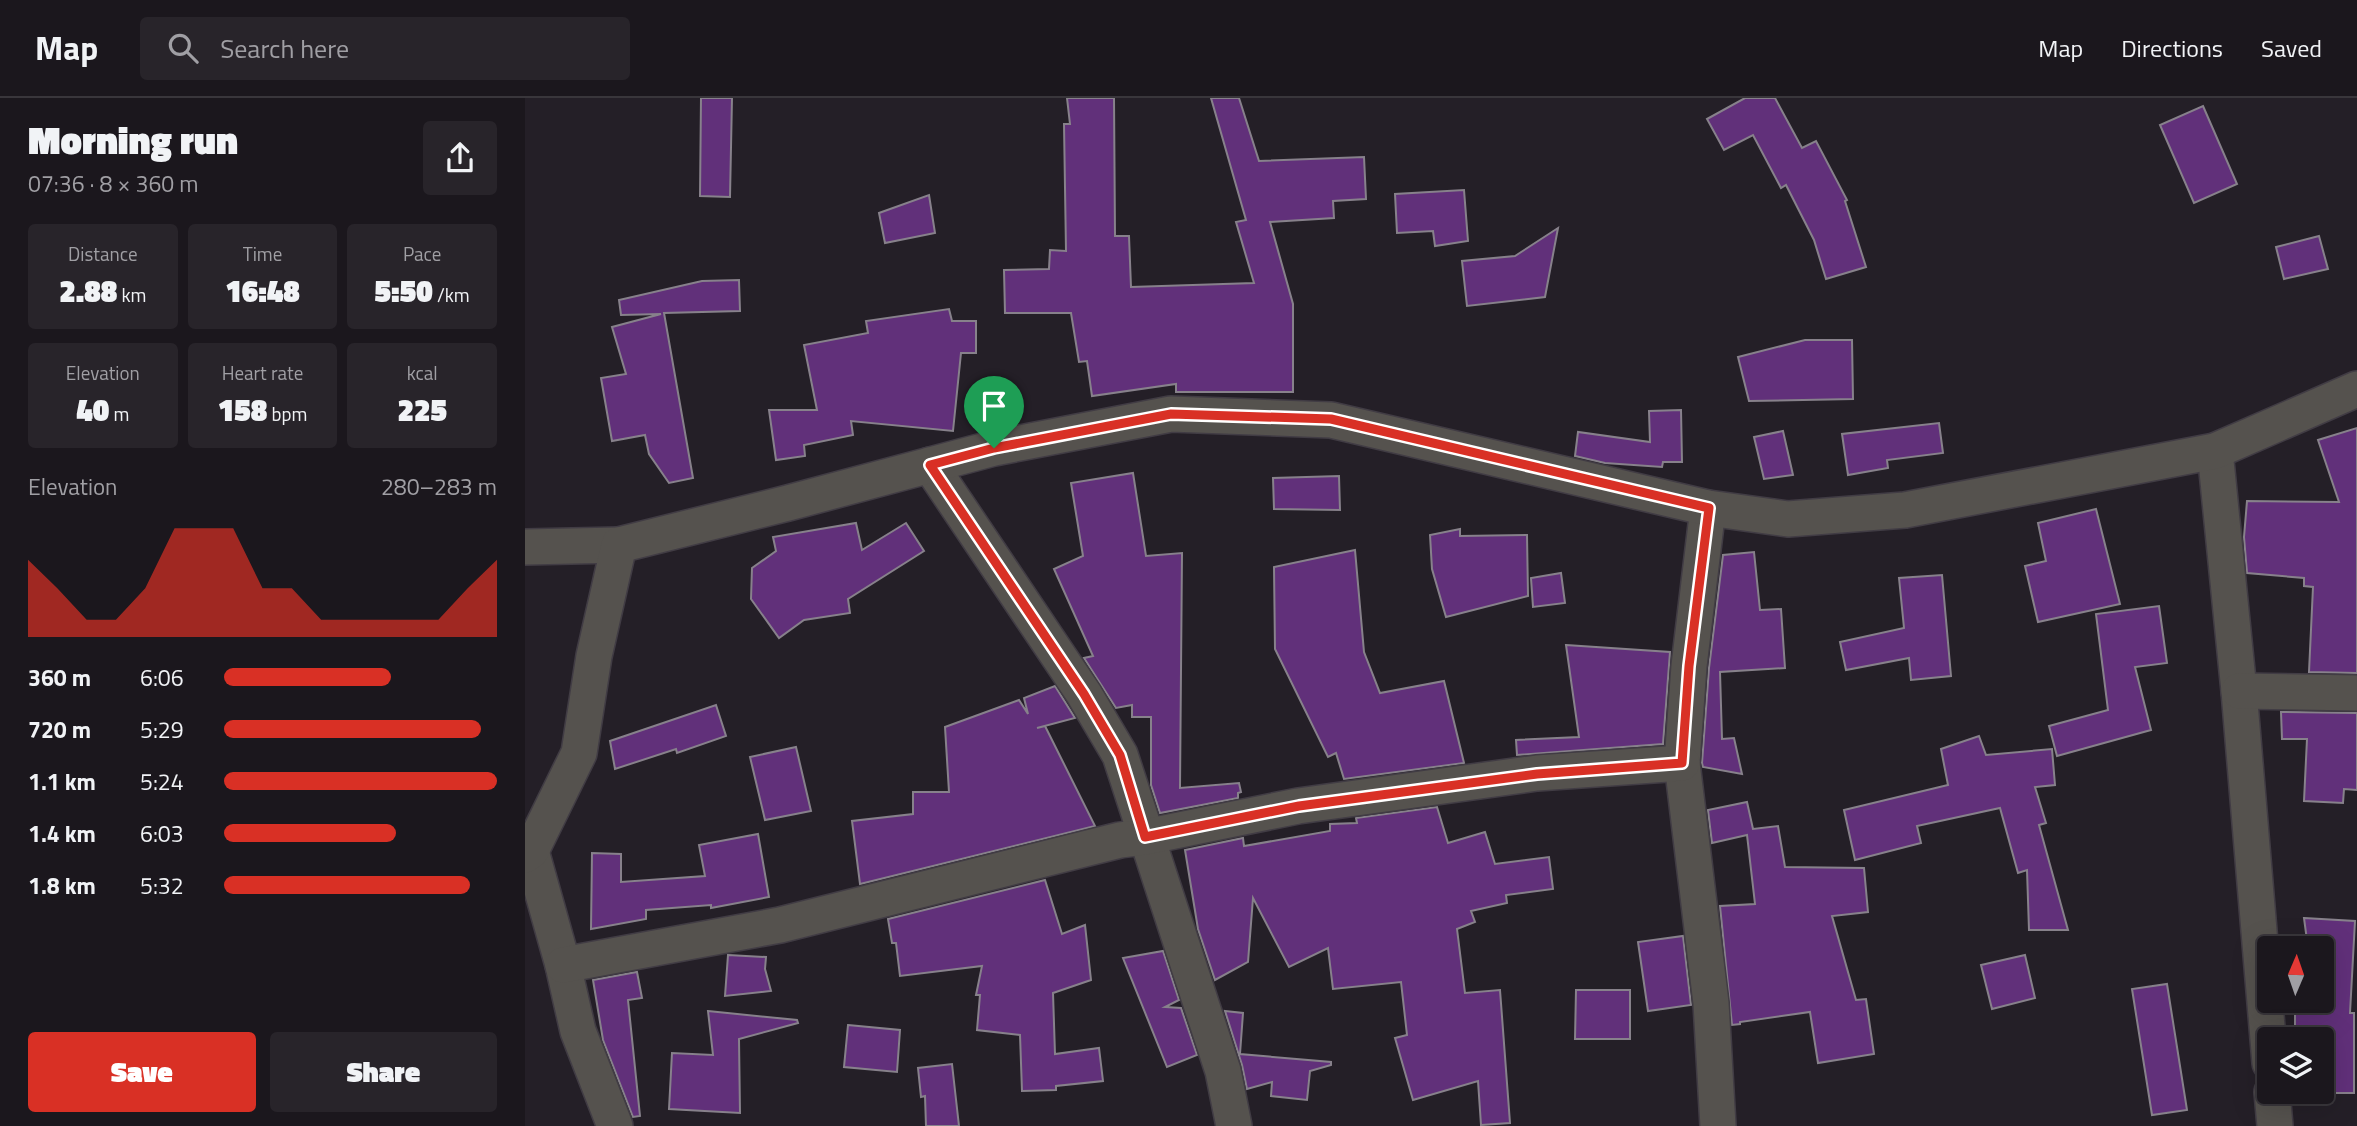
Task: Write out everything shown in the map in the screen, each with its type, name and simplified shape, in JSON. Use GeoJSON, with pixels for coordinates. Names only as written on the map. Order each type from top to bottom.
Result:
{"type":"FeatureCollection","features":[{"type":"Feature","properties":{"kind":"street"},"geometry":{"type":"LineString","coordinates":[[525,547],[619,544],[788,503],[994,448],[1171,414],[1331,419],[1709,508],[1788,519],[1905,510],[2215,451],[2357,388]]}},
{"type":"Feature","properties":{"kind":"street"},"geometry":{"type":"LineString","coordinates":[[2215,451],[2239,691],[2267,1027]]}},
{"type":"Feature","properties":{"kind":"street"},"geometry":{"type":"LineString","coordinates":[[930,465],[1084,694],[1120,755],[1223,1071],[1234,1126]]}},
{"type":"Feature","properties":{"kind":"street"},"geometry":{"type":"LineString","coordinates":[[1709,508],[1689,666],[1682,763],[1711,1003],[1718,1126]]}},
{"type":"Feature","properties":{"kind":"street"},"geometry":{"type":"LineString","coordinates":[[615,1126],[578,1031],[563,965],[528,853],[579,753],[594,656],[619,544]]}},
{"type":"Feature","properties":{"kind":"street"},"geometry":{"type":"LineString","coordinates":[[2239,691],[2357,693]]}},
{"type":"Feature","properties":{"kind":"street"},"geometry":{"type":"LineString","coordinates":[[563,965],[780,925],[1107,843],[1325,802],[1537,774],[1682,763]]}},
{"type":"Feature","properties":{"kind":"street"},"geometry":{"type":"LineString","coordinates":[[2273,1104],[2275,1126]]}},
{"type":"Feature","properties":{"kind":"building"},"geometry":{"type":"Polygon","coordinates":[[[701,98],[732,98],[730,197],[700,196],[701,98]]]}},
{"type":"Feature","properties":{"kind":"building"},"geometry":{"type":"Polygon","coordinates":[[[1067,98],[1114,98],[1115,236],[1129,236],[1131,287],[1254,283],[1236,222],[1246,220],[1211,98],[1239,98],[1259,161],[1364,157],[1366,199],[1333,201],[1334,218],[1270,222],[1293,304],[1293,392],[1176,392],[1176,384],[1092,396],[1087,361],[1079,362],[1071,313],[1005,313],[1004,270],[1049,269],[1050,250],[1066,251],[1064,124],[1070,124],[1067,98]]]}},
{"type":"Feature","properties":{"kind":"building"},"geometry":{"type":"Polygon","coordinates":[[[1745,98],[1775,98],[1802,148],[1816,141],[1847,200],[1845,201],[1866,267],[1826,279],[1814,240],[1786,185],[1781,188],[1753,135],[1724,150],[1707,119],[1745,98]]]}},
{"type":"Feature","properties":{"kind":"building"},"geometry":{"type":"Polygon","coordinates":[[[2203,106],[2237,184],[2194,203],[2160,125],[2203,106]]]}},
{"type":"Feature","properties":{"kind":"building"},"geometry":{"type":"Polygon","coordinates":[[[1464,190],[1468,241],[1435,246],[1433,231],[1397,233],[1395,194],[1464,190]]]}},
{"type":"Feature","properties":{"kind":"building"},"geometry":{"type":"Polygon","coordinates":[[[929,195],[935,233],[885,243],[879,213],[929,195]]]}},
{"type":"Feature","properties":{"kind":"building"},"geometry":{"type":"Polygon","coordinates":[[[1558,228],[1545,297],[1467,306],[1462,261],[1515,256],[1558,228]]]}},
{"type":"Feature","properties":{"kind":"building"},"geometry":{"type":"Polygon","coordinates":[[[2319,236],[2328,269],[2284,279],[2276,247],[2319,236]]]}},
{"type":"Feature","properties":{"kind":"building"},"geometry":{"type":"Polygon","coordinates":[[[739,280],[740,311],[664,313],[693,478],[669,483],[649,454],[645,435],[612,441],[601,378],[626,374],[612,327],[661,314],[621,315],[619,300],[702,281],[739,280]]]}},
{"type":"Feature","properties":{"kind":"building"},"geometry":{"type":"Polygon","coordinates":[[[949,309],[952,321],[976,321],[976,353],[961,353],[953,431],[851,421],[853,435],[804,445],[805,456],[776,460],[769,410],[817,410],[804,345],[868,333],[866,321],[949,309]]]}},
{"type":"Feature","properties":{"kind":"building"},"geometry":{"type":"Polygon","coordinates":[[[1805,340],[1852,340],[1853,399],[1749,401],[1738,357],[1805,340]]]}},
{"type":"Feature","properties":{"kind":"building"},"geometry":{"type":"Polygon","coordinates":[[[1681,410],[1682,462],[1663,462],[1662,467],[1605,463],[1575,456],[1578,432],[1650,442],[1649,411],[1681,410]]]}},
{"type":"Feature","properties":{"kind":"building"},"geometry":{"type":"Polygon","coordinates":[[[1939,423],[1943,453],[1887,460],[1888,468],[1848,475],[1842,434],[1939,423]]]}},
{"type":"Feature","properties":{"kind":"building"},"geometry":{"type":"Polygon","coordinates":[[[2357,428],[2357,673],[2309,672],[2313,587],[2304,586],[2304,578],[2247,573],[2244,537],[2247,501],[2339,502],[2318,440],[2357,428]]]}},
{"type":"Feature","properties":{"kind":"building"},"geometry":{"type":"Polygon","coordinates":[[[1783,431],[1793,475],[1764,479],[1754,437],[1783,431]]]}},
{"type":"Feature","properties":{"kind":"building"},"geometry":{"type":"Polygon","coordinates":[[[1133,473],[1146,556],[1182,553],[1180,788],[1239,783],[1241,792],[1238,793],[1238,798],[1160,813],[1151,785],[1151,717],[1132,717],[1132,705],[1116,708],[1084,658],[1093,656],[1054,569],[1083,556],[1071,483],[1133,473]]]}},
{"type":"Feature","properties":{"kind":"building"},"geometry":{"type":"Polygon","coordinates":[[[1339,476],[1340,510],[1274,509],[1273,478],[1339,476]]]}},
{"type":"Feature","properties":{"kind":"building"},"geometry":{"type":"Polygon","coordinates":[[[2096,509],[2120,604],[2038,622],[2025,566],[2046,561],[2038,523],[2096,509]]]}},
{"type":"Feature","properties":{"kind":"building"},"geometry":{"type":"Polygon","coordinates":[[[856,523],[862,550],[906,523],[924,551],[848,599],[850,613],[804,620],[779,638],[751,599],[752,568],[776,551],[773,537],[856,523]]]}},
{"type":"Feature","properties":{"kind":"building"},"geometry":{"type":"Polygon","coordinates":[[[1460,529],[1460,536],[1527,535],[1528,596],[1446,617],[1432,569],[1430,535],[1460,529]]]}},
{"type":"Feature","properties":{"kind":"building"},"geometry":{"type":"Polygon","coordinates":[[[1355,550],[1364,652],[1380,693],[1444,681],[1464,763],[1344,779],[1336,753],[1328,757],[1275,649],[1274,567],[1355,550]]]}},
{"type":"Feature","properties":{"kind":"building"},"geometry":{"type":"Polygon","coordinates":[[[1754,552],[1760,610],[1781,609],[1785,668],[1720,672],[1722,739],[1734,738],[1742,774],[1703,767],[1702,763],[1709,668],[1723,555],[1754,552]]]}},
{"type":"Feature","properties":{"kind":"building"},"geometry":{"type":"Polygon","coordinates":[[[1561,573],[1565,603],[1533,607],[1531,578],[1561,573]]]}},
{"type":"Feature","properties":{"kind":"building"},"geometry":{"type":"Polygon","coordinates":[[[1942,575],[1951,676],[1911,680],[1909,658],[1846,670],[1840,642],[1904,628],[1899,578],[1942,575]]]}},
{"type":"Feature","properties":{"kind":"building"},"geometry":{"type":"Polygon","coordinates":[[[2159,606],[2167,663],[2135,667],[2151,730],[2057,756],[2049,726],[2108,710],[2096,614],[2159,606]]]}},
{"type":"Feature","properties":{"kind":"building"},"geometry":{"type":"Polygon","coordinates":[[[1566,645],[1670,652],[1663,744],[1517,755],[1516,740],[1579,737],[1566,645]]]}},
{"type":"Feature","properties":{"kind":"building"},"geometry":{"type":"Polygon","coordinates":[[[1055,686],[1075,718],[1037,728],[1045,726],[1095,826],[860,884],[852,821],[913,814],[913,792],[949,792],[945,727],[1019,700],[1028,714],[1024,698],[1055,686]]]}},
{"type":"Feature","properties":{"kind":"building"},"geometry":{"type":"Polygon","coordinates":[[[716,705],[726,736],[677,753],[676,749],[615,769],[610,741],[716,705]]]}},
{"type":"Feature","properties":{"kind":"building"},"geometry":{"type":"Polygon","coordinates":[[[2281,712],[2357,713],[2357,790],[2344,789],[2343,803],[2304,801],[2307,739],[2282,739],[2281,712]]]}},
{"type":"Feature","properties":{"kind":"building"},"geometry":{"type":"Polygon","coordinates":[[[1979,736],[1986,755],[2052,749],[2055,785],[2035,787],[2046,823],[2039,825],[2068,930],[2029,930],[2027,870],[2018,873],[2000,808],[1917,826],[1921,843],[1855,860],[1844,810],[1948,785],[1941,749],[1979,736]]]}},
{"type":"Feature","properties":{"kind":"building"},"geometry":{"type":"Polygon","coordinates":[[[796,747],[811,811],[765,820],[750,757],[796,747]]]}},
{"type":"Feature","properties":{"kind":"building"},"geometry":{"type":"Polygon","coordinates":[[[1747,802],[1753,829],[1778,826],[1785,867],[1864,868],[1868,912],[1832,916],[1856,1000],[1866,999],[1874,1054],[1818,1063],[1810,1012],[1732,1025],[1720,906],[1755,904],[1747,835],[1712,843],[1708,810],[1747,802]]]}},
{"type":"Feature","properties":{"kind":"building"},"geometry":{"type":"Polygon","coordinates":[[[1437,807],[1448,843],[1485,832],[1495,864],[1549,857],[1553,889],[1506,895],[1507,903],[1471,911],[1475,922],[1457,929],[1465,993],[1500,990],[1510,1123],[1481,1125],[1478,1081],[1413,1100],[1395,1038],[1407,1035],[1401,982],[1333,989],[1328,948],[1289,967],[1253,898],[1248,962],[1215,980],[1198,929],[1185,850],[1243,838],[1244,846],[1330,831],[1330,824],[1357,823],[1356,818],[1437,807]]]}},
{"type":"Feature","properties":{"kind":"building"},"geometry":{"type":"Polygon","coordinates":[[[758,834],[769,897],[711,908],[711,905],[646,910],[646,919],[591,929],[592,853],[621,854],[621,882],[705,876],[699,845],[758,834]]]}},
{"type":"Feature","properties":{"kind":"building"},"geometry":{"type":"Polygon","coordinates":[[[1045,880],[1062,934],[1085,925],[1091,980],[1053,993],[1055,1054],[1099,1048],[1103,1081],[1056,1086],[1056,1090],[1022,1091],[1020,1035],[977,1030],[980,995],[976,995],[982,966],[900,976],[896,943],[892,943],[888,919],[1045,880]]]}},
{"type":"Feature","properties":{"kind":"building"},"geometry":{"type":"Polygon","coordinates":[[[2304,918],[2355,921],[2350,1013],[2354,1013],[2354,1093],[2334,1093],[2334,1027],[2295,1027],[2295,1013],[2335,1013],[2335,936],[2306,936],[2304,918]]]}},
{"type":"Feature","properties":{"kind":"building"},"geometry":{"type":"Polygon","coordinates":[[[1683,936],[1691,1005],[1648,1011],[1638,942],[1683,936]]]}},
{"type":"Feature","properties":{"kind":"building"},"geometry":{"type":"Polygon","coordinates":[[[1163,951],[1179,1000],[1165,1007],[1181,1008],[1197,1055],[1167,1067],[1123,958],[1163,951]]]}},
{"type":"Feature","properties":{"kind":"building"},"geometry":{"type":"Polygon","coordinates":[[[728,955],[766,957],[765,969],[771,991],[725,996],[728,955]]]}},
{"type":"Feature","properties":{"kind":"building"},"geometry":{"type":"Polygon","coordinates":[[[2025,955],[2035,998],[1992,1009],[1981,965],[2025,955]]]}},
{"type":"Feature","properties":{"kind":"building"},"geometry":{"type":"Polygon","coordinates":[[[637,972],[642,998],[628,1000],[640,1116],[633,1117],[603,1040],[593,980],[637,972]]]}},
{"type":"Feature","properties":{"kind":"building"},"geometry":{"type":"Polygon","coordinates":[[[2167,984],[2187,1110],[2152,1115],[2132,989],[2167,984]]]}},
{"type":"Feature","properties":{"kind":"building"},"geometry":{"type":"Polygon","coordinates":[[[1576,990],[1630,990],[1630,1039],[1575,1039],[1576,990]]]}},
{"type":"Feature","properties":{"kind":"building"},"geometry":{"type":"Polygon","coordinates":[[[708,1011],[797,1020],[798,1023],[739,1039],[740,1113],[669,1109],[672,1053],[713,1055],[708,1011]]]}},
{"type":"Feature","properties":{"kind":"building"},"geometry":{"type":"Polygon","coordinates":[[[1225,1011],[1243,1013],[1240,1054],[1331,1062],[1331,1065],[1310,1071],[1307,1100],[1271,1096],[1272,1082],[1247,1089],[1225,1011]]]}},
{"type":"Feature","properties":{"kind":"building"},"geometry":{"type":"Polygon","coordinates":[[[848,1025],[900,1030],[897,1072],[844,1067],[848,1025]]]}},
{"type":"Feature","properties":{"kind":"building"},"geometry":{"type":"Polygon","coordinates":[[[952,1064],[959,1126],[926,1126],[925,1096],[921,1097],[918,1068],[952,1064]]]}},
{"type":"Feature","properties":{"kind":"route"},"geometry":{"type":"LineString","coordinates":[[1171,414],[1331,419],[1709,508],[1689,666],[1682,763],[1537,774],[1299,806],[1145,837],[1120,755],[1084,694],[930,465],[994,448],[1171,414]]}}]}
